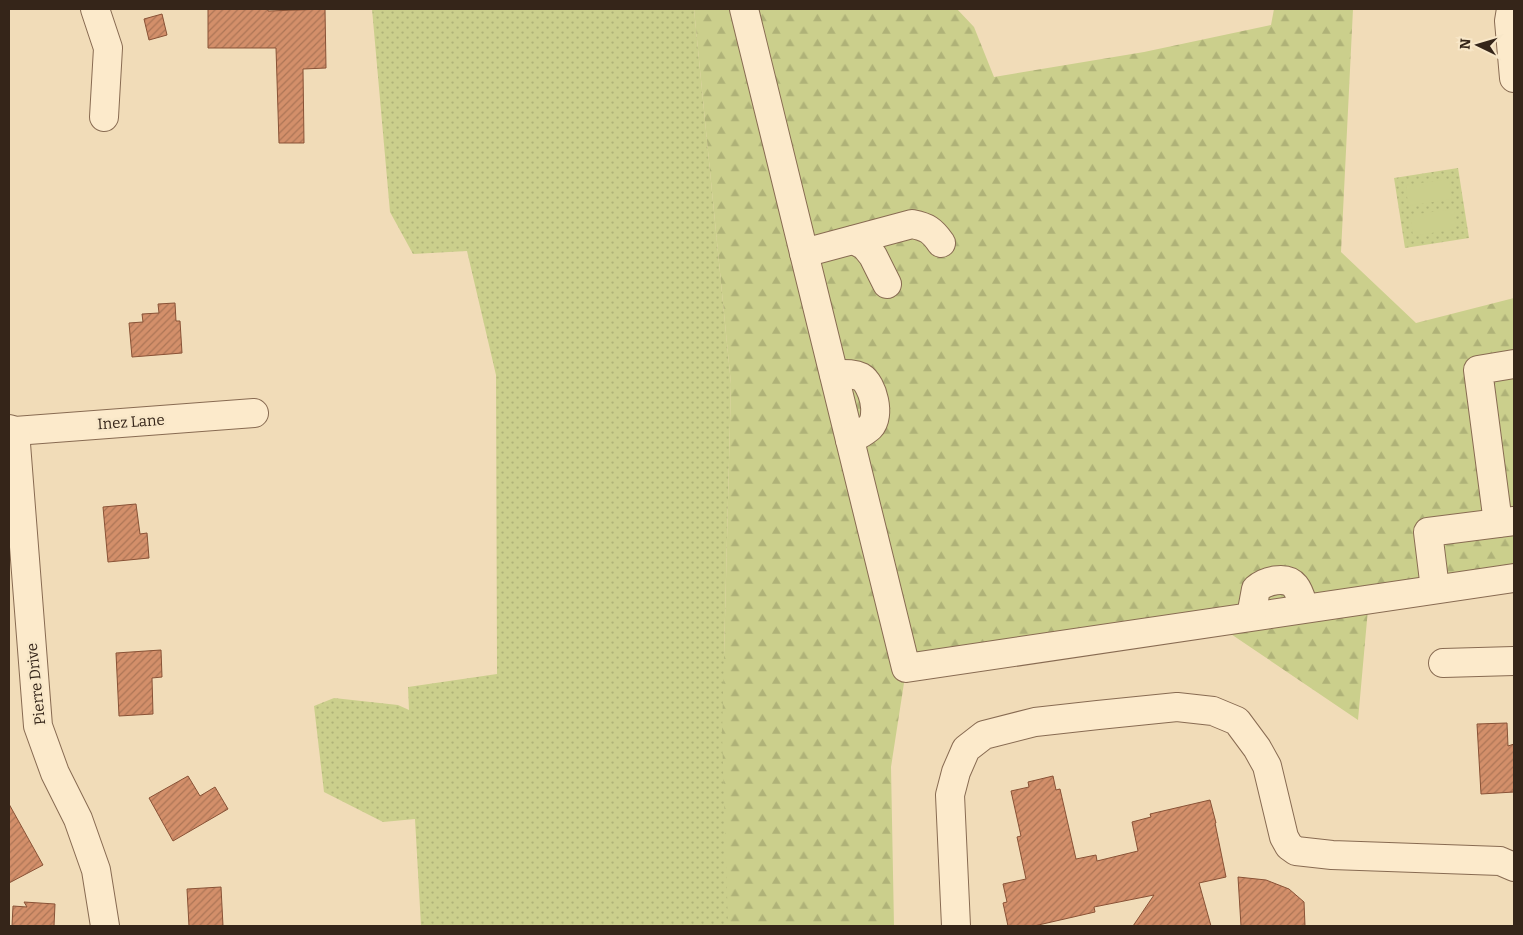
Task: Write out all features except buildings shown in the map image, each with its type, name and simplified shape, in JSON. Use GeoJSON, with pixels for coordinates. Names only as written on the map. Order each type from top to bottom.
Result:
{"type":"FeatureCollection","features":[{"type":"Feature","properties":{"kind":"street"},"geometry":{"type":"LineString","coordinates":[[96,9],[108,48],[104,117]]}},
{"type":"Feature","properties":{"kind":"street"},"geometry":{"type":"LineString","coordinates":[[744,9],[906,668],[1514,578]]}},
{"type":"Feature","properties":{"kind":"street"},"geometry":{"type":"LineString","coordinates":[[1511,9],[1509,21],[1514,78]]}},
{"type":"Feature","properties":{"kind":"street"},"geometry":{"type":"LineString","coordinates":[[804,253],[912,224],[924,226],[933,232],[941,243]]}},
{"type":"Feature","properties":{"kind":"street"},"geometry":{"type":"LineString","coordinates":[[854,240],[864,246],[873,256],[887,284]]}},
{"type":"Feature","properties":{"kind":"street"},"geometry":{"type":"LineString","coordinates":[[1435,589],[1428,532],[1506,522],[1478,370],[1514,364]]}},
{"type":"Feature","properties":{"kind":"street","name":"Inez Lane"},"geometry":{"type":"LineString","coordinates":[[12,430],[254,413]]}},
{"type":"Feature","properties":{"kind":"street","name":"Pierre Drive"},"geometry":{"type":"LineString","coordinates":[[12,430],[38,726],[55,773],[78,819],[96,870],[105,926]]}},
{"type":"Feature","properties":{"kind":"street"},"geometry":{"type":"LineString","coordinates":[[1443,663],[1514,661]]}},
{"type":"Feature","properties":{"kind":"street"},"geometry":{"type":"LineString","coordinates":[[956,926],[950,795],[956,772],[966,749],[984,735],[1035,722],[1108,714],[1177,707],[1213,711],[1237,721],[1257,748],[1267,766],[1284,837],[1289,846],[1296,851],[1332,855],[1500,861],[1514,867]]}},
{"type":"Feature","properties":{"kind":"green space"},"geometry":{"type":"Polygon","coordinates":[[[372,9],[694,9],[731,384],[724,655],[798,926],[421,926],[415,819],[383,822],[324,792],[314,706],[334,698],[398,705],[409,710],[408,687],[497,674],[496,375],[467,251],[413,254],[390,212],[372,9]]]}},
{"type":"Feature","properties":{"kind":"green space"},"geometry":{"type":"Polygon","coordinates":[[[694,9],[957,9],[974,27],[994,77],[1144,52],[1271,25],[1274,9],[1353,9],[1341,252],[1416,323],[1514,298],[1514,580],[1368,609],[1358,720],[1222,628],[906,670],[891,767],[894,926],[728,926],[722,734],[731,384],[694,9]]]}},
{"type":"Feature","properties":{"kind":"green space"},"geometry":{"type":"Polygon","coordinates":[[[1458,168],[1469,238],[1405,248],[1394,178],[1458,168]]]}},
{"type":"Feature","properties":{"kind":"green space"},"geometry":{"type":"Polygon","coordinates":[[[1449,179],[1452,199],[1408,206],[1406,185],[1449,179]]]}},
{"type":"Feature","properties":{"kind":"green space"},"geometry":{"type":"Polygon","coordinates":[[[1454,209],[1456,229],[1413,236],[1410,215],[1454,209]]]}}]}
